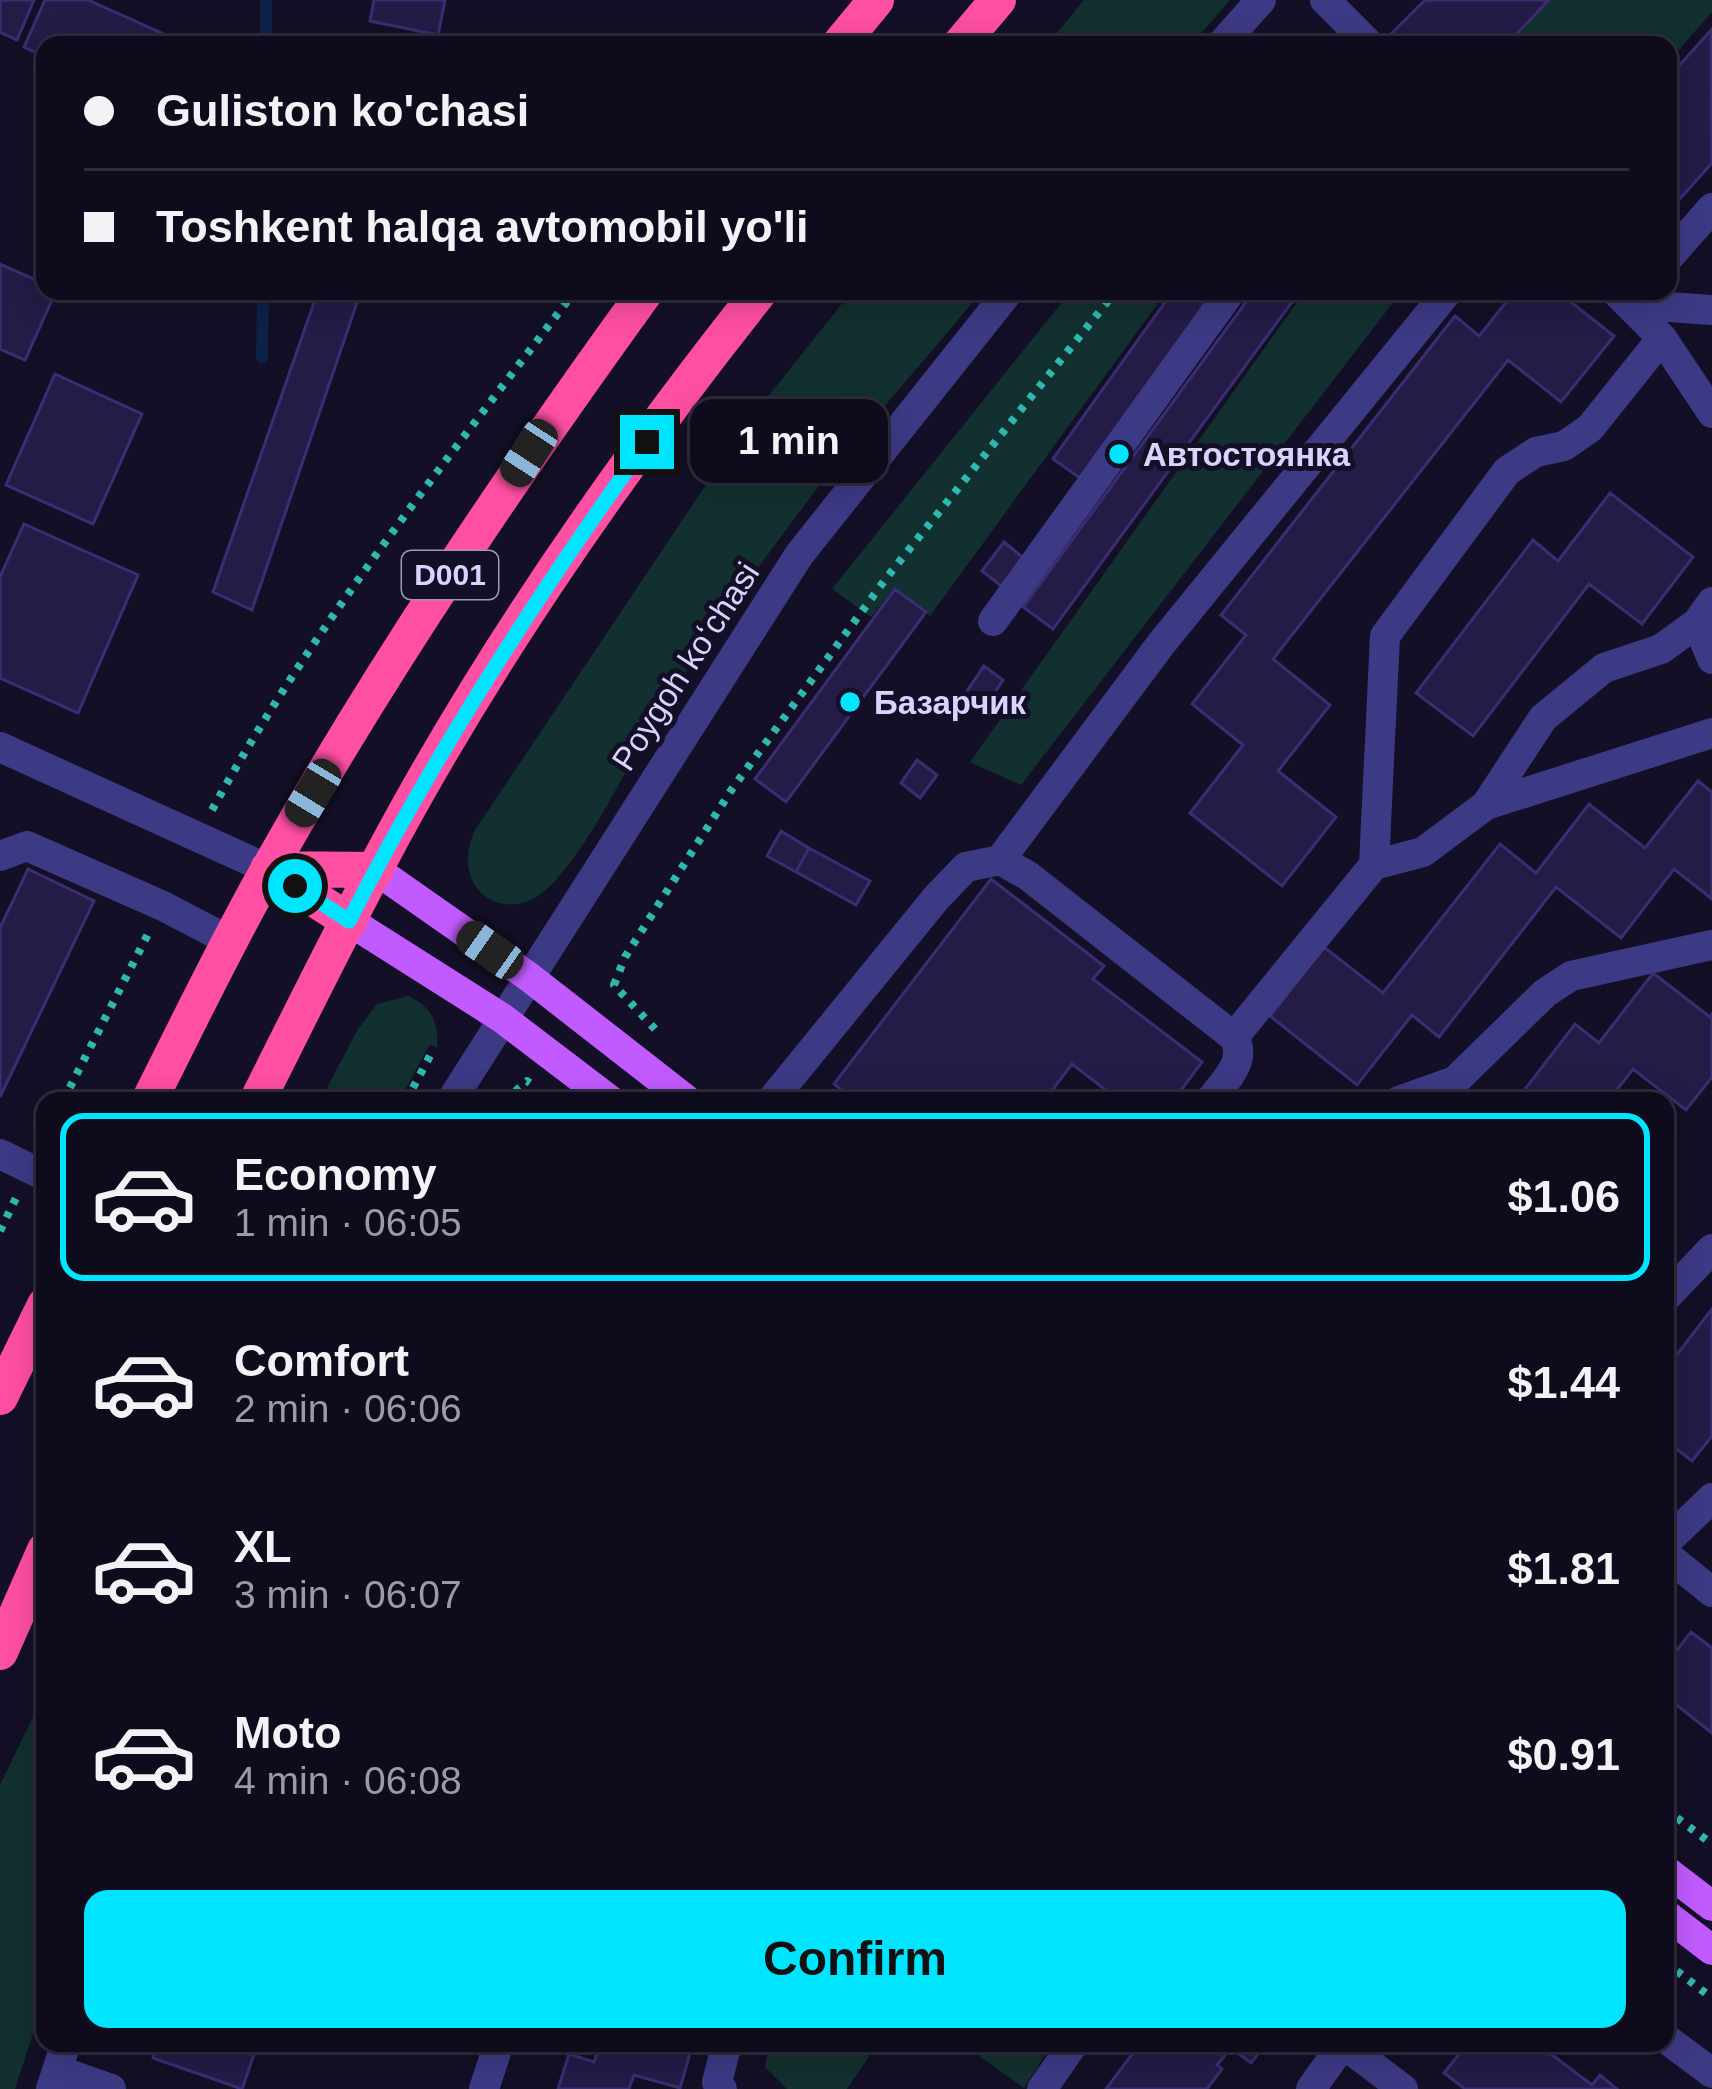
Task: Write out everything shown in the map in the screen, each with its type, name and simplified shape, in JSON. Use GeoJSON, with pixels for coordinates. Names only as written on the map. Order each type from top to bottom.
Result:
{"type":"FeatureCollection","features":[{"type":"Feature","properties":{"kind":"highway"},"geometry":{"type":"LineString","coordinates":[[846,36],[876,0]]}},
{"type":"Feature","properties":{"kind":"highway"},"geometry":{"type":"LineString","coordinates":[[968,36],[998,0]]}},
{"type":"Feature","properties":{"kind":"highway","name":"D001"},"geometry":{"type":"LineString","coordinates":[[154,1092],[268,869],[401,651],[529,453],[640,300]]}},
{"type":"Feature","properties":{"kind":"highway","name":"D001"},"geometry":{"type":"LineString","coordinates":[[262,1092],[408,808],[576,542],[753,300]]}},
{"type":"Feature","properties":{"kind":"highway"},"geometry":{"type":"LineString","coordinates":[[268,869],[376,870]]}},
{"type":"Feature","properties":{"kind":"highway"},"geometry":{"type":"LineString","coordinates":[[268,869],[349,921]]}},
{"type":"Feature","properties":{"kind":"highway"},"geometry":{"type":"LineString","coordinates":[[0,1397],[36,1324]]}},
{"type":"Feature","properties":{"kind":"highway"},"geometry":{"type":"LineString","coordinates":[[0,1652],[36,1570]]}},
{"type":"Feature","properties":{"kind":"main road"},"geometry":{"type":"LineString","coordinates":[[376,870],[529,977],[676,1092]]}},
{"type":"Feature","properties":{"kind":"main road"},"geometry":{"type":"LineString","coordinates":[[349,921],[502,1018],[599,1092]]}},
{"type":"Feature","properties":{"kind":"main road"},"geometry":{"type":"LineString","coordinates":[[1674,1877],[1712,1906]]}},
{"type":"Feature","properties":{"kind":"main road"},"geometry":{"type":"LineString","coordinates":[[1674,1921],[1712,1950]]}},
{"type":"Feature","properties":{"kind":"street"},"geometry":{"type":"LineString","coordinates":[[1229,36],[1261,0]]}},
{"type":"Feature","properties":{"kind":"street"},"geometry":{"type":"LineString","coordinates":[[1325,0],[1361,36]]}},
{"type":"Feature","properties":{"kind":"street"},"geometry":{"type":"LineString","coordinates":[[1677,248],[1712,208]]}},
{"type":"Feature","properties":{"kind":"street","name":"Poygoh koʻchasi"},"geometry":{"type":"LineString","coordinates":[[457,1092],[799,555],[1002,300]]}},
{"type":"Feature","properties":{"kind":"street"},"geometry":{"type":"LineString","coordinates":[[993,621],[1225,300]]}},
{"type":"Feature","properties":{"kind":"street"},"geometry":{"type":"LineString","coordinates":[[1000,860],[1161,644],[1441,300]]}},
{"type":"Feature","properties":{"kind":"street"},"geometry":{"type":"LineString","coordinates":[[1631,300],[1712,413]]}},
{"type":"Feature","properties":{"kind":"street"},"geometry":{"type":"LineString","coordinates":[[1655,300],[1712,310]]}},
{"type":"Feature","properties":{"kind":"street"},"geometry":{"type":"LineString","coordinates":[[1374,865],[1385,636],[1507,471],[1536,452],[1564,446],[1590,428],[1662,338]]}},
{"type":"Feature","properties":{"kind":"street"},"geometry":{"type":"LineString","coordinates":[[1486,806],[1543,718],[1604,668],[1661,649],[1705,612]]}},
{"type":"Feature","properties":{"kind":"street"},"geometry":{"type":"LineString","coordinates":[[1705,612],[1712,659]]}},
{"type":"Feature","properties":{"kind":"street"},"geometry":{"type":"LineString","coordinates":[[1234,1037],[1374,865],[1424,852],[1486,806],[1712,733]]}},
{"type":"Feature","properties":{"kind":"street"},"geometry":{"type":"LineString","coordinates":[[0,747],[268,869]]}},
{"type":"Feature","properties":{"kind":"street"},"geometry":{"type":"LineString","coordinates":[[0,856],[27,846],[230,941]]}},
{"type":"Feature","properties":{"kind":"street"},"geometry":{"type":"LineString","coordinates":[[778,1092],[937,897],[966,867],[1000,860],[1027,875],[1234,1037],[1240,1048],[1238,1062],[1217,1092]]}},
{"type":"Feature","properties":{"kind":"street"},"geometry":{"type":"LineString","coordinates":[[1424,1092],[1455,1081],[1545,993],[1571,976],[1712,945]]}},
{"type":"Feature","properties":{"kind":"street"},"geometry":{"type":"LineString","coordinates":[[0,1154],[36,1172]]}},
{"type":"Feature","properties":{"kind":"street"},"geometry":{"type":"LineString","coordinates":[[1674,1289],[1712,1249]]}},
{"type":"Feature","properties":{"kind":"street"},"geometry":{"type":"LineString","coordinates":[[1674,1535],[1712,1498]]}},
{"type":"Feature","properties":{"kind":"street"},"geometry":{"type":"LineString","coordinates":[[1674,1561],[1712,1592]]}},
{"type":"Feature","properties":{"kind":"street"},"geometry":{"type":"LineString","coordinates":[[1674,2045],[1712,2073]]}},
{"type":"Feature","properties":{"kind":"street"},"geometry":{"type":"LineString","coordinates":[[484,2089],[496,2052]]}},
{"type":"Feature","properties":{"kind":"street"},"geometry":{"type":"LineString","coordinates":[[722,2089],[717,2082],[725,2052]]}},
{"type":"Feature","properties":{"kind":"street"},"geometry":{"type":"LineString","coordinates":[[1042,2089],[1068,2052]]}},
{"type":"Feature","properties":{"kind":"street"},"geometry":{"type":"LineString","coordinates":[[1311,2089],[1336,2052]]}},
{"type":"Feature","properties":{"kind":"street"},"geometry":{"type":"LineString","coordinates":[[1353,2052],[1402,2089]]}},
{"type":"Feature","properties":{"kind":"street"},"geometry":{"type":"LineString","coordinates":[[58,2067],[111,2089]]}},
{"type":"Feature","properties":{"kind":"path"},"geometry":{"type":"LineString","coordinates":[[197,837],[255,731],[362,573],[568,300]]}},
{"type":"Feature","properties":{"kind":"path"},"geometry":{"type":"LineString","coordinates":[[614,985],[625,958],[732,790],[887,577],[1109,300]]}},
{"type":"Feature","properties":{"kind":"path"},"geometry":{"type":"LineString","coordinates":[[68,1092],[163,906]]}},
{"type":"Feature","properties":{"kind":"path"},"geometry":{"type":"LineString","coordinates":[[411,1092],[431,1054]]}},
{"type":"Feature","properties":{"kind":"path"},"geometry":{"type":"LineString","coordinates":[[514,1092],[527,1081]]}},
{"type":"Feature","properties":{"kind":"path"},"geometry":{"type":"LineString","coordinates":[[1674,1816],[1712,1844]]}},
{"type":"Feature","properties":{"kind":"path"},"geometry":{"type":"LineString","coordinates":[[1674,1969],[1712,1998]]}},
{"type":"Feature","properties":{"kind":"green space"},"geometry":{"type":"Polygon","coordinates":[[[1084,0],[1230,0],[1199,36],[1054,36],[1084,0]]]}},
{"type":"Feature","properties":{"kind":"green space"},"geometry":{"type":"Polygon","coordinates":[[[1549,0],[1712,0],[1712,12],[1677,52],[1677,36],[1515,36],[1549,0]]]}},
{"type":"Feature","properties":{"kind":"green space"},"geometry":{"type":"Polygon","coordinates":[[[845,300],[974,300],[833,468],[750,579],[671,696],[569,864],[537,896],[519,904],[487,898],[469,871],[475,830],[750,419],[845,300]]]}},
{"type":"Feature","properties":{"kind":"green space"},"geometry":{"type":"Polygon","coordinates":[[[1064,300],[1160,300],[930,616],[895,587],[871,617],[832,589],[1064,300]]]}},
{"type":"Feature","properties":{"kind":"green space"},"geometry":{"type":"Polygon","coordinates":[[[1299,300],[1395,300],[1021,785],[970,762],[1299,300]]]}},
{"type":"Feature","properties":{"kind":"green space"},"geometry":{"type":"Polygon","coordinates":[[[408,996],[423,1005],[437,1030],[437,1048],[430,1044],[404,1092],[325,1092],[358,1029],[377,1004],[408,996]]]}},
{"type":"Feature","properties":{"kind":"green space"},"geometry":{"type":"Polygon","coordinates":[[[36,1711],[36,2025],[15,2089],[0,2089],[0,1785],[36,1711]]]}},
{"type":"Feature","properties":{"kind":"green space"},"geometry":{"type":"Polygon","coordinates":[[[768,2052],[872,2052],[847,2089],[787,2089],[765,2067],[768,2052]]]}},
{"type":"Feature","properties":{"kind":"green space"},"geometry":{"type":"Polygon","coordinates":[[[974,2052],[1047,2052],[1024,2088],[974,2052]]]}},
{"type":"Feature","properties":{"kind":"building"},"geometry":{"type":"Polygon","coordinates":[[[0,0],[34,0],[17,40],[0,32],[0,0]]]}},
{"type":"Feature","properties":{"kind":"building"},"geometry":{"type":"Polygon","coordinates":[[[45,0],[88,0],[168,36],[36,36],[36,53],[24,47],[45,0]]]}},
{"type":"Feature","properties":{"kind":"building"},"geometry":{"type":"Polygon","coordinates":[[[374,0],[445,0],[438,35],[370,21],[374,0]]]}},
{"type":"Feature","properties":{"kind":"building"},"geometry":{"type":"Polygon","coordinates":[[[1425,0],[1549,0],[1515,36],[1389,36],[1425,0]]]}},
{"type":"Feature","properties":{"kind":"building"},"geometry":{"type":"Polygon","coordinates":[[[1711,30],[1712,163],[1677,202],[1677,68],[1711,30]]]}},
{"type":"Feature","properties":{"kind":"building"},"geometry":{"type":"Polygon","coordinates":[[[0,264],[36,280],[36,300],[52,300],[25,360],[0,349],[0,264]]]}},
{"type":"Feature","properties":{"kind":"building"},"geometry":{"type":"Polygon","coordinates":[[[315,300],[358,300],[252,610],[213,592],[315,300]]]}},
{"type":"Feature","properties":{"kind":"building"},"geometry":{"type":"Polygon","coordinates":[[[1167,300],[1208,300],[1080,478],[1053,459],[1167,300]]]}},
{"type":"Feature","properties":{"kind":"building"},"geometry":{"type":"Polygon","coordinates":[[[1247,300],[1293,300],[1053,629],[1023,607],[1247,300]]]}},
{"type":"Feature","properties":{"kind":"building"},"geometry":{"type":"Polygon","coordinates":[[[1508,300],[1568,300],[1614,336],[1561,402],[1508,360],[1273,659],[1330,705],[1278,771],[1336,817],[1282,886],[1190,813],[1243,745],[1192,704],[1246,635],[1221,615],[1455,316],[1479,336],[1508,300]]]}},
{"type":"Feature","properties":{"kind":"building"},"geometry":{"type":"Polygon","coordinates":[[[55,374],[142,414],[93,524],[6,485],[55,374]]]}},
{"type":"Feature","properties":{"kind":"building"},"geometry":{"type":"Polygon","coordinates":[[[1610,493],[1693,557],[1642,624],[1589,584],[1473,736],[1416,693],[1533,540],[1558,561],[1610,493]]]}},
{"type":"Feature","properties":{"kind":"building"},"geometry":{"type":"Polygon","coordinates":[[[24,524],[138,575],[78,713],[0,678],[0,577],[24,524]]]}},
{"type":"Feature","properties":{"kind":"building"},"geometry":{"type":"Polygon","coordinates":[[[1004,542],[1027,561],[1005,589],[982,571],[1004,542]]]}},
{"type":"Feature","properties":{"kind":"building"},"geometry":{"type":"Polygon","coordinates":[[[895,589],[926,612],[786,802],[755,779],[895,589]]]}},
{"type":"Feature","properties":{"kind":"building"},"geometry":{"type":"Polygon","coordinates":[[[984,666],[1003,680],[984,708],[965,694],[984,666]]]}},
{"type":"Feature","properties":{"kind":"building"},"geometry":{"type":"Polygon","coordinates":[[[917,760],[937,775],[920,798],[901,783],[917,760]]]}},
{"type":"Feature","properties":{"kind":"building"},"geometry":{"type":"Polygon","coordinates":[[[1698,781],[1712,792],[1712,899],[1674,869],[1621,938],[1556,887],[1439,1037],[1412,1015],[1357,1085],[1270,1016],[1324,947],[1383,993],[1500,844],[1536,873],[1589,804],[1645,848],[1698,781]]]}},
{"type":"Feature","properties":{"kind":"building"},"geometry":{"type":"Polygon","coordinates":[[[781,831],[809,848],[796,872],[767,856],[781,831]]]}},
{"type":"Feature","properties":{"kind":"building"},"geometry":{"type":"Polygon","coordinates":[[[809,848],[870,881],[856,905],[796,872],[809,848]]]}},
{"type":"Feature","properties":{"kind":"building"},"geometry":{"type":"Polygon","coordinates":[[[28,869],[94,901],[0,1097],[0,928],[28,869]]]}},
{"type":"Feature","properties":{"kind":"building"},"geometry":{"type":"Polygon","coordinates":[[[991,879],[1104,966],[1093,979],[1202,1062],[1180,1092],[1108,1092],[1072,1064],[1051,1092],[844,1092],[834,1084],[991,879]]]}},
{"type":"Feature","properties":{"kind":"building"},"geometry":{"type":"Polygon","coordinates":[[[1653,973],[1710,1017],[1712,1014],[1712,1077],[1686,1110],[1674,1101],[1674,1092],[1663,1092],[1633,1069],[1615,1092],[1523,1092],[1575,1024],[1599,1043],[1653,973]]]}},
{"type":"Feature","properties":{"kind":"building"},"geometry":{"type":"Polygon","coordinates":[[[1712,1309],[1712,1436],[1692,1461],[1674,1447],[1674,1358],[1712,1309]]]}},
{"type":"Feature","properties":{"kind":"building"},"geometry":{"type":"Polygon","coordinates":[[[1691,1632],[1712,1648],[1712,1733],[1674,1703],[1674,1654],[1691,1632]]]}},
{"type":"Feature","properties":{"kind":"building"},"geometry":{"type":"Polygon","coordinates":[[[155,2052],[255,2052],[242,2089],[153,2058],[155,2052]]]}},
{"type":"Feature","properties":{"kind":"building"},"geometry":{"type":"Polygon","coordinates":[[[598,2052],[690,2052],[680,2088],[634,2075],[629,2089],[558,2089],[569,2054],[594,2062],[598,2052]]]}},
{"type":"Feature","properties":{"kind":"building"},"geometry":{"type":"Polygon","coordinates":[[[1228,2052],[1207,2089],[1106,2089],[1133,2053],[1228,2052]]]}},
{"type":"Feature","properties":{"kind":"building"},"geometry":{"type":"Polygon","coordinates":[[[1236,2052],[1260,2052],[1251,2063],[1236,2052]]]}},
{"type":"Feature","properties":{"kind":"building"},"geometry":{"type":"Polygon","coordinates":[[[1461,2052],[1548,2052],[1592,2085],[1600,2075],[1617,2089],[1465,2089],[1444,2073],[1461,2052]]]}},
{"type":"Feature","properties":{"kind":"waterway"},"geometry":{"type":"LineString","coordinates":[[266,0],[266,36]]}},
{"type":"Feature","properties":{"kind":"waterway"},"geometry":{"type":"LineString","coordinates":[[262,357],[263,300]]}},
{"type":"Feature","properties":{"kind":"place","name":"Автостоянка"},"geometry":{"type":"Point","coordinates":[1119,454]}},
{"type":"Feature","properties":{"kind":"place","name":"Базарчик"},"geometry":{"type":"Point","coordinates":[850,702]}},
{"type":"Feature","properties":{"kind":"route"},"geometry":{"type":"LineString","coordinates":[[295,886],[349,921],[408,808],[489,676],[647,442]]}}]}
